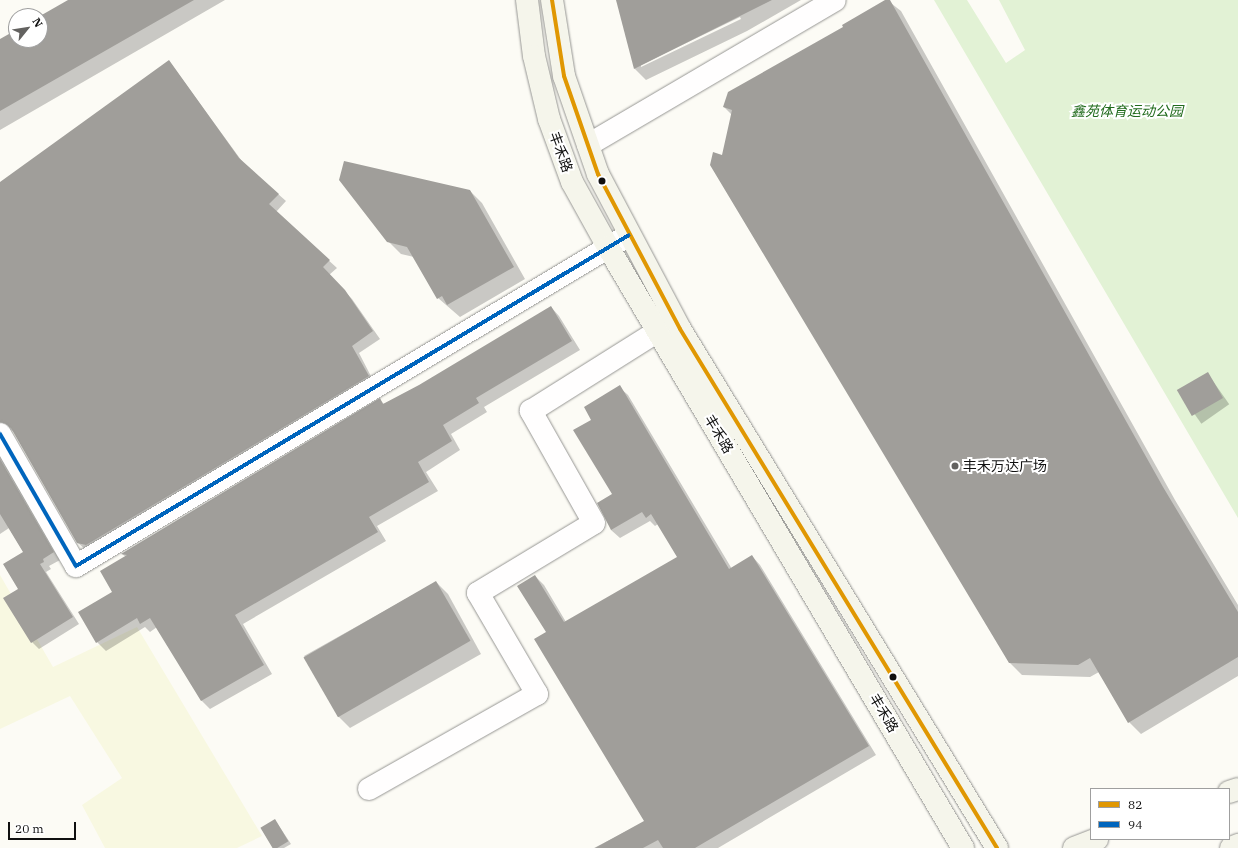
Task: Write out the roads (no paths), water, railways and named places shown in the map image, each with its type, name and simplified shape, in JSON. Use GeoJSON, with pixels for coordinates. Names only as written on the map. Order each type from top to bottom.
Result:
{"type":"FeatureCollection","features":[{"type":"Feature","properties":{"kind":"main road","name":"丰禾路"},"geometry":{"type":"LineString","coordinates":[[527,0],[534,56],[549,119],[572,182],[608,247],[963,848]]}},
{"type":"Feature","properties":{"kind":"main road","name":"丰禾路"},"geometry":{"type":"LineString","coordinates":[[552,0],[564,76],[598,174],[629,235],[680,329],[997,848]]}},
{"type":"Feature","properties":{"kind":"main road"},"geometry":{"type":"LineString","coordinates":[[1074,848],[1094,840]]}},
{"type":"Feature","properties":{"kind":"main road"},"geometry":{"type":"LineString","coordinates":[[1231,848],[1238,846]]}},
{"type":"Feature","properties":{"kind":"street"},"geometry":{"type":"LineString","coordinates":[[588,145],[835,0]]}},
{"type":"Feature","properties":{"kind":"street"},"geometry":{"type":"LineString","coordinates":[[0,434],[76,566],[629,235]]}},
{"type":"Feature","properties":{"kind":"street"},"geometry":{"type":"LineString","coordinates":[[370,789],[537,694],[478,593],[594,522],[531,411],[658,331]]}},
{"type":"Feature","properties":{"kind":"place","name":"丰禾万达广场"},"geometry":{"type":"Point","coordinates":[955,466]}},
{"type":"Feature","properties":{"kind":"park label","name":"鑫苑体育运动公园"},"geometry":{"type":"Point","coordinates":[1127,111]}}]}
